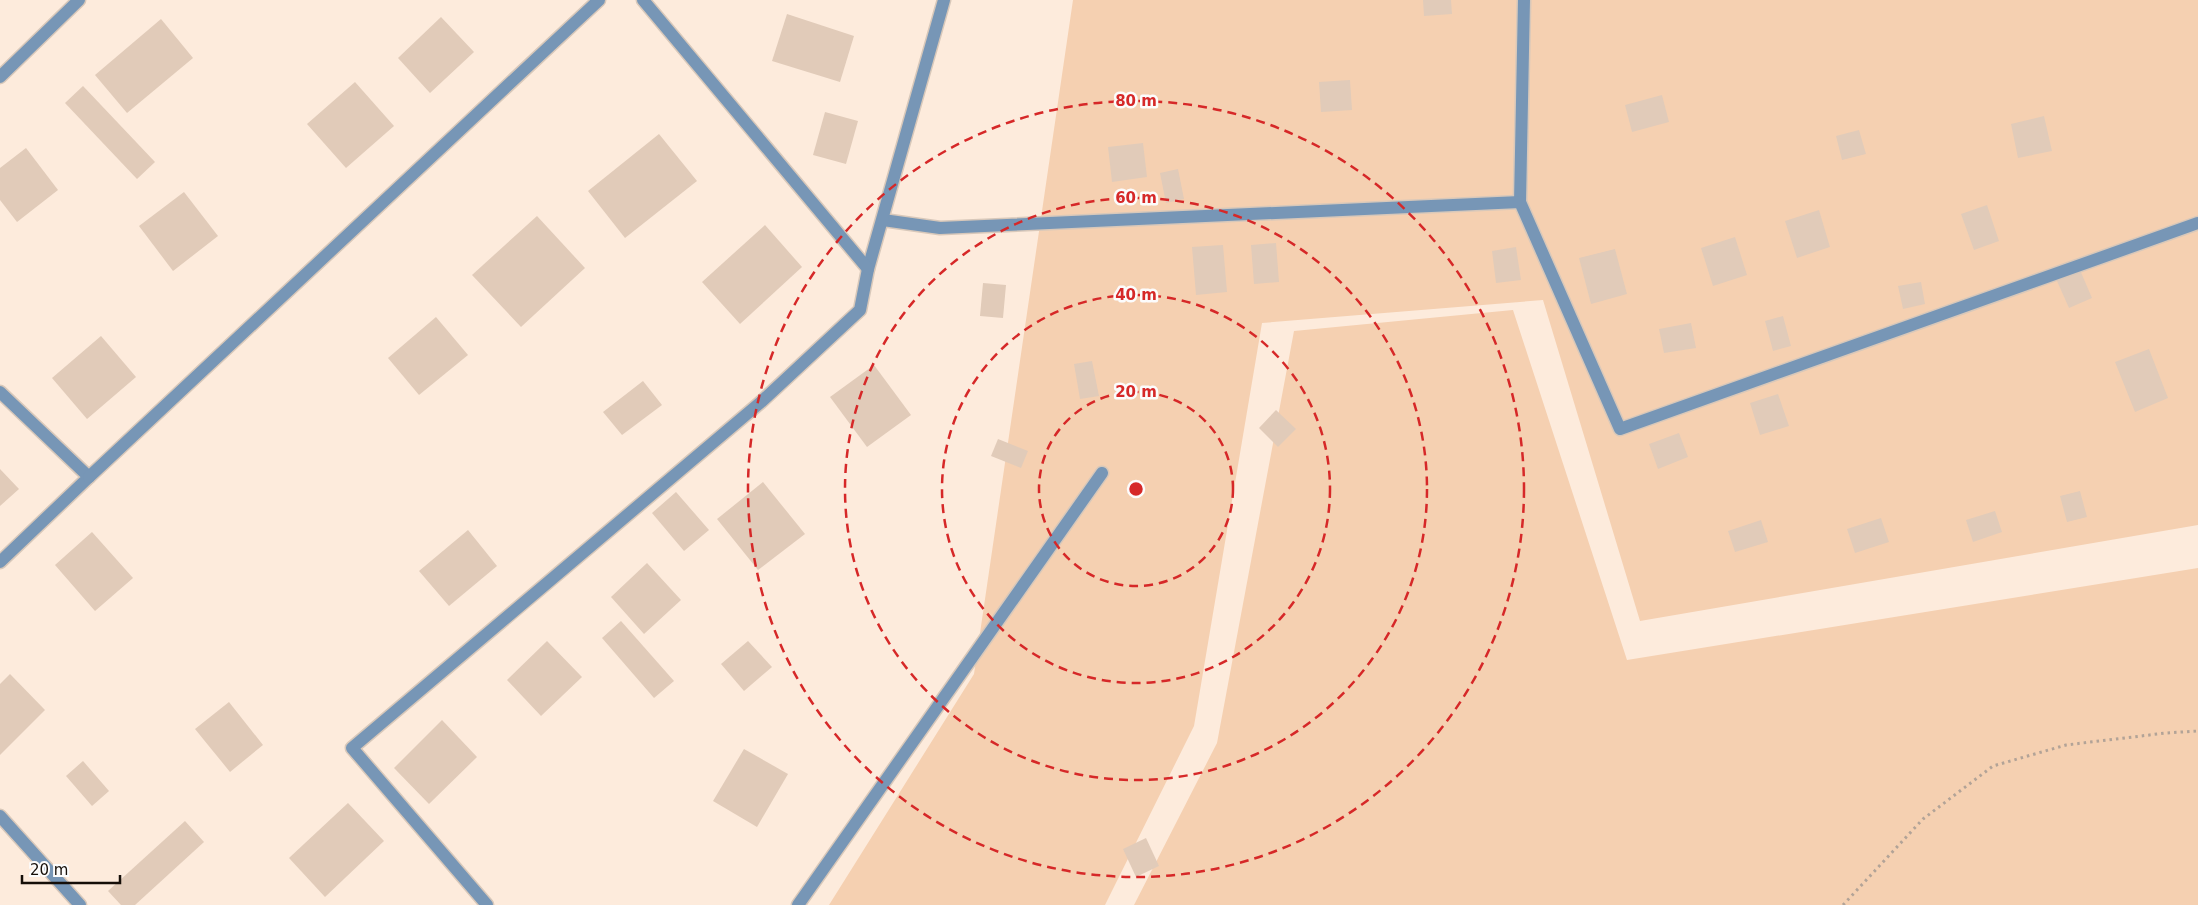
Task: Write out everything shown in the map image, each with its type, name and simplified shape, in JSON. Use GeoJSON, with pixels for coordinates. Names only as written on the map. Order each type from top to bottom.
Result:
{"type":"FeatureCollection","features":[{"type":"Feature","properties":{"kind":"street"},"geometry":{"type":"LineString","coordinates":[[0,77],[79,0]]}},
{"type":"Feature","properties":{"kind":"street"},"geometry":{"type":"LineString","coordinates":[[0,562],[599,0]]}},
{"type":"Feature","properties":{"kind":"street"},"geometry":{"type":"LineString","coordinates":[[643,0],[868,269]]}},
{"type":"Feature","properties":{"kind":"street"},"geometry":{"type":"LineString","coordinates":[[487,905],[352,748],[761,402],[860,310],[868,269],[944,0]]}},
{"type":"Feature","properties":{"kind":"street"},"geometry":{"type":"LineString","coordinates":[[1524,0],[1520,202],[1620,429],[2198,223]]}},
{"type":"Feature","properties":{"kind":"street"},"geometry":{"type":"LineString","coordinates":[[883,220],[940,228],[1520,202]]}},
{"type":"Feature","properties":{"kind":"street"},"geometry":{"type":"LineString","coordinates":[[0,392],[89,477]]}},
{"type":"Feature","properties":{"kind":"street"},"geometry":{"type":"LineString","coordinates":[[798,905],[1102,473]]}},
{"type":"Feature","properties":{"kind":"street"},"geometry":{"type":"LineString","coordinates":[[0,816],[80,905]]}},
{"type":"Feature","properties":{"kind":"path"},"geometry":{"type":"LineString","coordinates":[[1843,905],[1923,819],[1993,766],[2066,745],[2166,732],[2198,731]]}},
{"type":"Feature","properties":{"kind":"shaded area"},"geometry":{"type":"Polygon","coordinates":[[[1073,0],[2198,0],[2198,525],[1640,621],[1543,300],[1262,323],[1194,726],[1105,905],[829,905],[974,674],[1073,0]]]}},
{"type":"Feature","properties":{"kind":"shaded area"},"geometry":{"type":"Polygon","coordinates":[[[1513,310],[1627,660],[2198,568],[2198,905],[1134,905],[1217,743],[1294,331],[1513,310]]]}},
{"type":"Feature","properties":{"kind":"building"},"geometry":{"type":"Polygon","coordinates":[[[1423,0],[1451,0],[1452,14],[1424,16],[1423,0]]]}},
{"type":"Feature","properties":{"kind":"building"},"geometry":{"type":"Polygon","coordinates":[[[787,14],[854,36],[840,82],[772,61],[787,14]]]}},
{"type":"Feature","properties":{"kind":"building"},"geometry":{"type":"Polygon","coordinates":[[[441,17],[474,52],[430,93],[398,58],[441,17]]]}},
{"type":"Feature","properties":{"kind":"building"},"geometry":{"type":"Polygon","coordinates":[[[161,19],[193,58],[127,113],[95,75],[161,19]]]}},
{"type":"Feature","properties":{"kind":"building"},"geometry":{"type":"Polygon","coordinates":[[[1350,80],[1352,110],[1321,112],[1319,82],[1350,80]]]}},
{"type":"Feature","properties":{"kind":"building"},"geometry":{"type":"Polygon","coordinates":[[[355,82],[394,126],[346,168],[307,124],[355,82]]]}},
{"type":"Feature","properties":{"kind":"building"},"geometry":{"type":"Polygon","coordinates":[[[83,86],[155,162],[137,179],[65,103],[83,86]]]}},
{"type":"Feature","properties":{"kind":"building"},"geometry":{"type":"Polygon","coordinates":[[[1662,95],[1669,122],[1632,132],[1625,105],[1662,95]]]}},
{"type":"Feature","properties":{"kind":"building"},"geometry":{"type":"Polygon","coordinates":[[[825,112],[858,121],[846,164],[813,155],[825,112]]]}},
{"type":"Feature","properties":{"kind":"building"},"geometry":{"type":"Polygon","coordinates":[[[2044,116],[2052,151],[2018,158],[2011,124],[2044,116]]]}},
{"type":"Feature","properties":{"kind":"building"},"geometry":{"type":"Polygon","coordinates":[[[1859,130],[1866,154],[1842,160],[1836,136],[1859,130]]]}},
{"type":"Feature","properties":{"kind":"building"},"geometry":{"type":"Polygon","coordinates":[[[659,134],[697,181],[625,238],[588,191],[659,134]]]}},
{"type":"Feature","properties":{"kind":"building"},"geometry":{"type":"Polygon","coordinates":[[[1143,143],[1147,177],[1112,182],[1108,147],[1143,143]]]}},
{"type":"Feature","properties":{"kind":"building"},"geometry":{"type":"Polygon","coordinates":[[[26,148],[58,190],[17,222],[0,200],[0,168],[26,148]]]}},
{"type":"Feature","properties":{"kind":"building"},"geometry":{"type":"Polygon","coordinates":[[[1178,169],[1184,199],[1166,203],[1160,173],[1178,169]]]}},
{"type":"Feature","properties":{"kind":"building"},"geometry":{"type":"Polygon","coordinates":[[[184,192],[218,236],[173,271],[139,226],[184,192]]]}},
{"type":"Feature","properties":{"kind":"building"},"geometry":{"type":"Polygon","coordinates":[[[1987,205],[1999,241],[1974,250],[1961,214],[1987,205]]]}},
{"type":"Feature","properties":{"kind":"building"},"geometry":{"type":"Polygon","coordinates":[[[1819,210],[1830,247],[1797,258],[1785,221],[1819,210]]]}},
{"type":"Feature","properties":{"kind":"building"},"geometry":{"type":"Polygon","coordinates":[[[537,216],[585,268],[521,327],[472,275],[537,216]]]}},
{"type":"Feature","properties":{"kind":"building"},"geometry":{"type":"Polygon","coordinates":[[[765,225],[802,267],[740,324],[702,282],[765,225]]]}},
{"type":"Feature","properties":{"kind":"building"},"geometry":{"type":"Polygon","coordinates":[[[1735,237],[1747,275],[1713,286],[1701,248],[1735,237]]]}},
{"type":"Feature","properties":{"kind":"building"},"geometry":{"type":"Polygon","coordinates":[[[1276,243],[1279,282],[1254,284],[1251,245],[1276,243]]]}},
{"type":"Feature","properties":{"kind":"building"},"geometry":{"type":"Polygon","coordinates":[[[1223,245],[1227,292],[1196,295],[1192,247],[1223,245]]]}},
{"type":"Feature","properties":{"kind":"building"},"geometry":{"type":"Polygon","coordinates":[[[1516,247],[1521,280],[1496,283],[1492,251],[1516,247]]]}},
{"type":"Feature","properties":{"kind":"building"},"geometry":{"type":"Polygon","coordinates":[[[1615,249],[1627,294],[1591,304],[1579,258],[1615,249]]]}},
{"type":"Feature","properties":{"kind":"building"},"geometry":{"type":"Polygon","coordinates":[[[2080,270],[2092,298],[2069,308],[2057,281],[2080,270]]]}},
{"type":"Feature","properties":{"kind":"building"},"geometry":{"type":"Polygon","coordinates":[[[1921,282],[1925,304],[1903,309],[1898,286],[1921,282]]]}},
{"type":"Feature","properties":{"kind":"building"},"geometry":{"type":"Polygon","coordinates":[[[983,283],[1006,285],[1003,318],[980,316],[983,283]]]}},
{"type":"Feature","properties":{"kind":"building"},"geometry":{"type":"Polygon","coordinates":[[[1783,316],[1791,346],[1773,351],[1765,321],[1783,316]]]}},
{"type":"Feature","properties":{"kind":"building"},"geometry":{"type":"Polygon","coordinates":[[[436,317],[468,355],[419,395],[388,358],[436,317]]]}},
{"type":"Feature","properties":{"kind":"building"},"geometry":{"type":"Polygon","coordinates":[[[1691,323],[1696,348],[1664,353],[1659,329],[1691,323]]]}},
{"type":"Feature","properties":{"kind":"building"},"geometry":{"type":"Polygon","coordinates":[[[101,336],[136,377],[87,419],[52,378],[101,336]]]}},
{"type":"Feature","properties":{"kind":"building"},"geometry":{"type":"Polygon","coordinates":[[[2149,349],[2168,398],[2135,412],[2115,362],[2149,349]]]}},
{"type":"Feature","properties":{"kind":"building"},"geometry":{"type":"Polygon","coordinates":[[[1092,361],[1099,396],[1080,399],[1074,364],[1092,361]]]}},
{"type":"Feature","properties":{"kind":"building"},"geometry":{"type":"Polygon","coordinates":[[[874,365],[911,415],[867,447],[830,397],[874,365]]]}},
{"type":"Feature","properties":{"kind":"building"},"geometry":{"type":"Polygon","coordinates":[[[643,381],[662,405],[622,435],[603,412],[643,381]]]}},
{"type":"Feature","properties":{"kind":"building"},"geometry":{"type":"Polygon","coordinates":[[[1778,394],[1789,426],[1760,435],[1750,403],[1778,394]]]}},
{"type":"Feature","properties":{"kind":"building"},"geometry":{"type":"Polygon","coordinates":[[[1276,410],[1296,429],[1278,447],[1259,428],[1276,410]]]}},
{"type":"Feature","properties":{"kind":"building"},"geometry":{"type":"Polygon","coordinates":[[[1679,433],[1688,457],[1658,469],[1649,444],[1679,433]]]}},
{"type":"Feature","properties":{"kind":"building"},"geometry":{"type":"Polygon","coordinates":[[[998,439],[1028,451],[1021,468],[991,456],[998,439]]]}},
{"type":"Feature","properties":{"kind":"building"},"geometry":{"type":"Polygon","coordinates":[[[0,469],[19,489],[0,506],[0,469]]]}},
{"type":"Feature","properties":{"kind":"building"},"geometry":{"type":"Polygon","coordinates":[[[763,482],[805,534],[758,570],[717,519],[763,482]]]}},
{"type":"Feature","properties":{"kind":"building"},"geometry":{"type":"Polygon","coordinates":[[[2080,491],[2087,517],[2067,522],[2060,496],[2080,491]]]}},
{"type":"Feature","properties":{"kind":"building"},"geometry":{"type":"Polygon","coordinates":[[[676,492],[709,530],[684,551],[652,513],[676,492]]]}},
{"type":"Feature","properties":{"kind":"building"},"geometry":{"type":"Polygon","coordinates":[[[1995,511],[2002,532],[1973,542],[1966,520],[1995,511]]]}},
{"type":"Feature","properties":{"kind":"building"},"geometry":{"type":"Polygon","coordinates":[[[1881,518],[1889,542],[1855,553],[1847,529],[1881,518]]]}},
{"type":"Feature","properties":{"kind":"building"},"geometry":{"type":"Polygon","coordinates":[[[1761,520],[1768,542],[1735,552],[1728,531],[1761,520]]]}},
{"type":"Feature","properties":{"kind":"building"},"geometry":{"type":"Polygon","coordinates":[[[468,530],[497,566],[449,606],[419,571],[468,530]]]}},
{"type":"Feature","properties":{"kind":"building"},"geometry":{"type":"Polygon","coordinates":[[[92,532],[133,578],[95,611],[55,565],[92,532]]]}},
{"type":"Feature","properties":{"kind":"building"},"geometry":{"type":"Polygon","coordinates":[[[647,563],[681,600],[644,634],[611,597],[647,563]]]}},
{"type":"Feature","properties":{"kind":"building"},"geometry":{"type":"Polygon","coordinates":[[[621,621],[674,681],[654,698],[602,638],[621,621]]]}},
{"type":"Feature","properties":{"kind":"building"},"geometry":{"type":"Polygon","coordinates":[[[547,641],[582,677],[541,716],[507,680],[547,641]]]}},
{"type":"Feature","properties":{"kind":"building"},"geometry":{"type":"Polygon","coordinates":[[[748,641],[772,667],[744,691],[721,664],[748,641]]]}},
{"type":"Feature","properties":{"kind":"building"},"geometry":{"type":"Polygon","coordinates":[[[10,674],[45,710],[0,755],[0,684],[10,674]]]}},
{"type":"Feature","properties":{"kind":"building"},"geometry":{"type":"Polygon","coordinates":[[[229,702],[263,745],[230,772],[195,729],[229,702]]]}},
{"type":"Feature","properties":{"kind":"building"},"geometry":{"type":"Polygon","coordinates":[[[442,720],[477,757],[429,804],[394,768],[442,720]]]}},
{"type":"Feature","properties":{"kind":"building"},"geometry":{"type":"Polygon","coordinates":[[[744,749],[788,774],[757,827],[713,801],[744,749]]]}},
{"type":"Feature","properties":{"kind":"building"},"geometry":{"type":"Polygon","coordinates":[[[83,761],[109,791],[92,806],[66,776],[83,761]]]}},
{"type":"Feature","properties":{"kind":"building"},"geometry":{"type":"Polygon","coordinates":[[[348,803],[384,841],[325,897],[289,858],[348,803]]]}},
{"type":"Feature","properties":{"kind":"building"},"geometry":{"type":"Polygon","coordinates":[[[185,821],[204,842],[135,905],[121,905],[108,891],[185,821]]]}},
{"type":"Feature","properties":{"kind":"building"},"geometry":{"type":"Polygon","coordinates":[[[1146,838],[1159,866],[1136,877],[1123,849],[1146,838]]]}}]}
